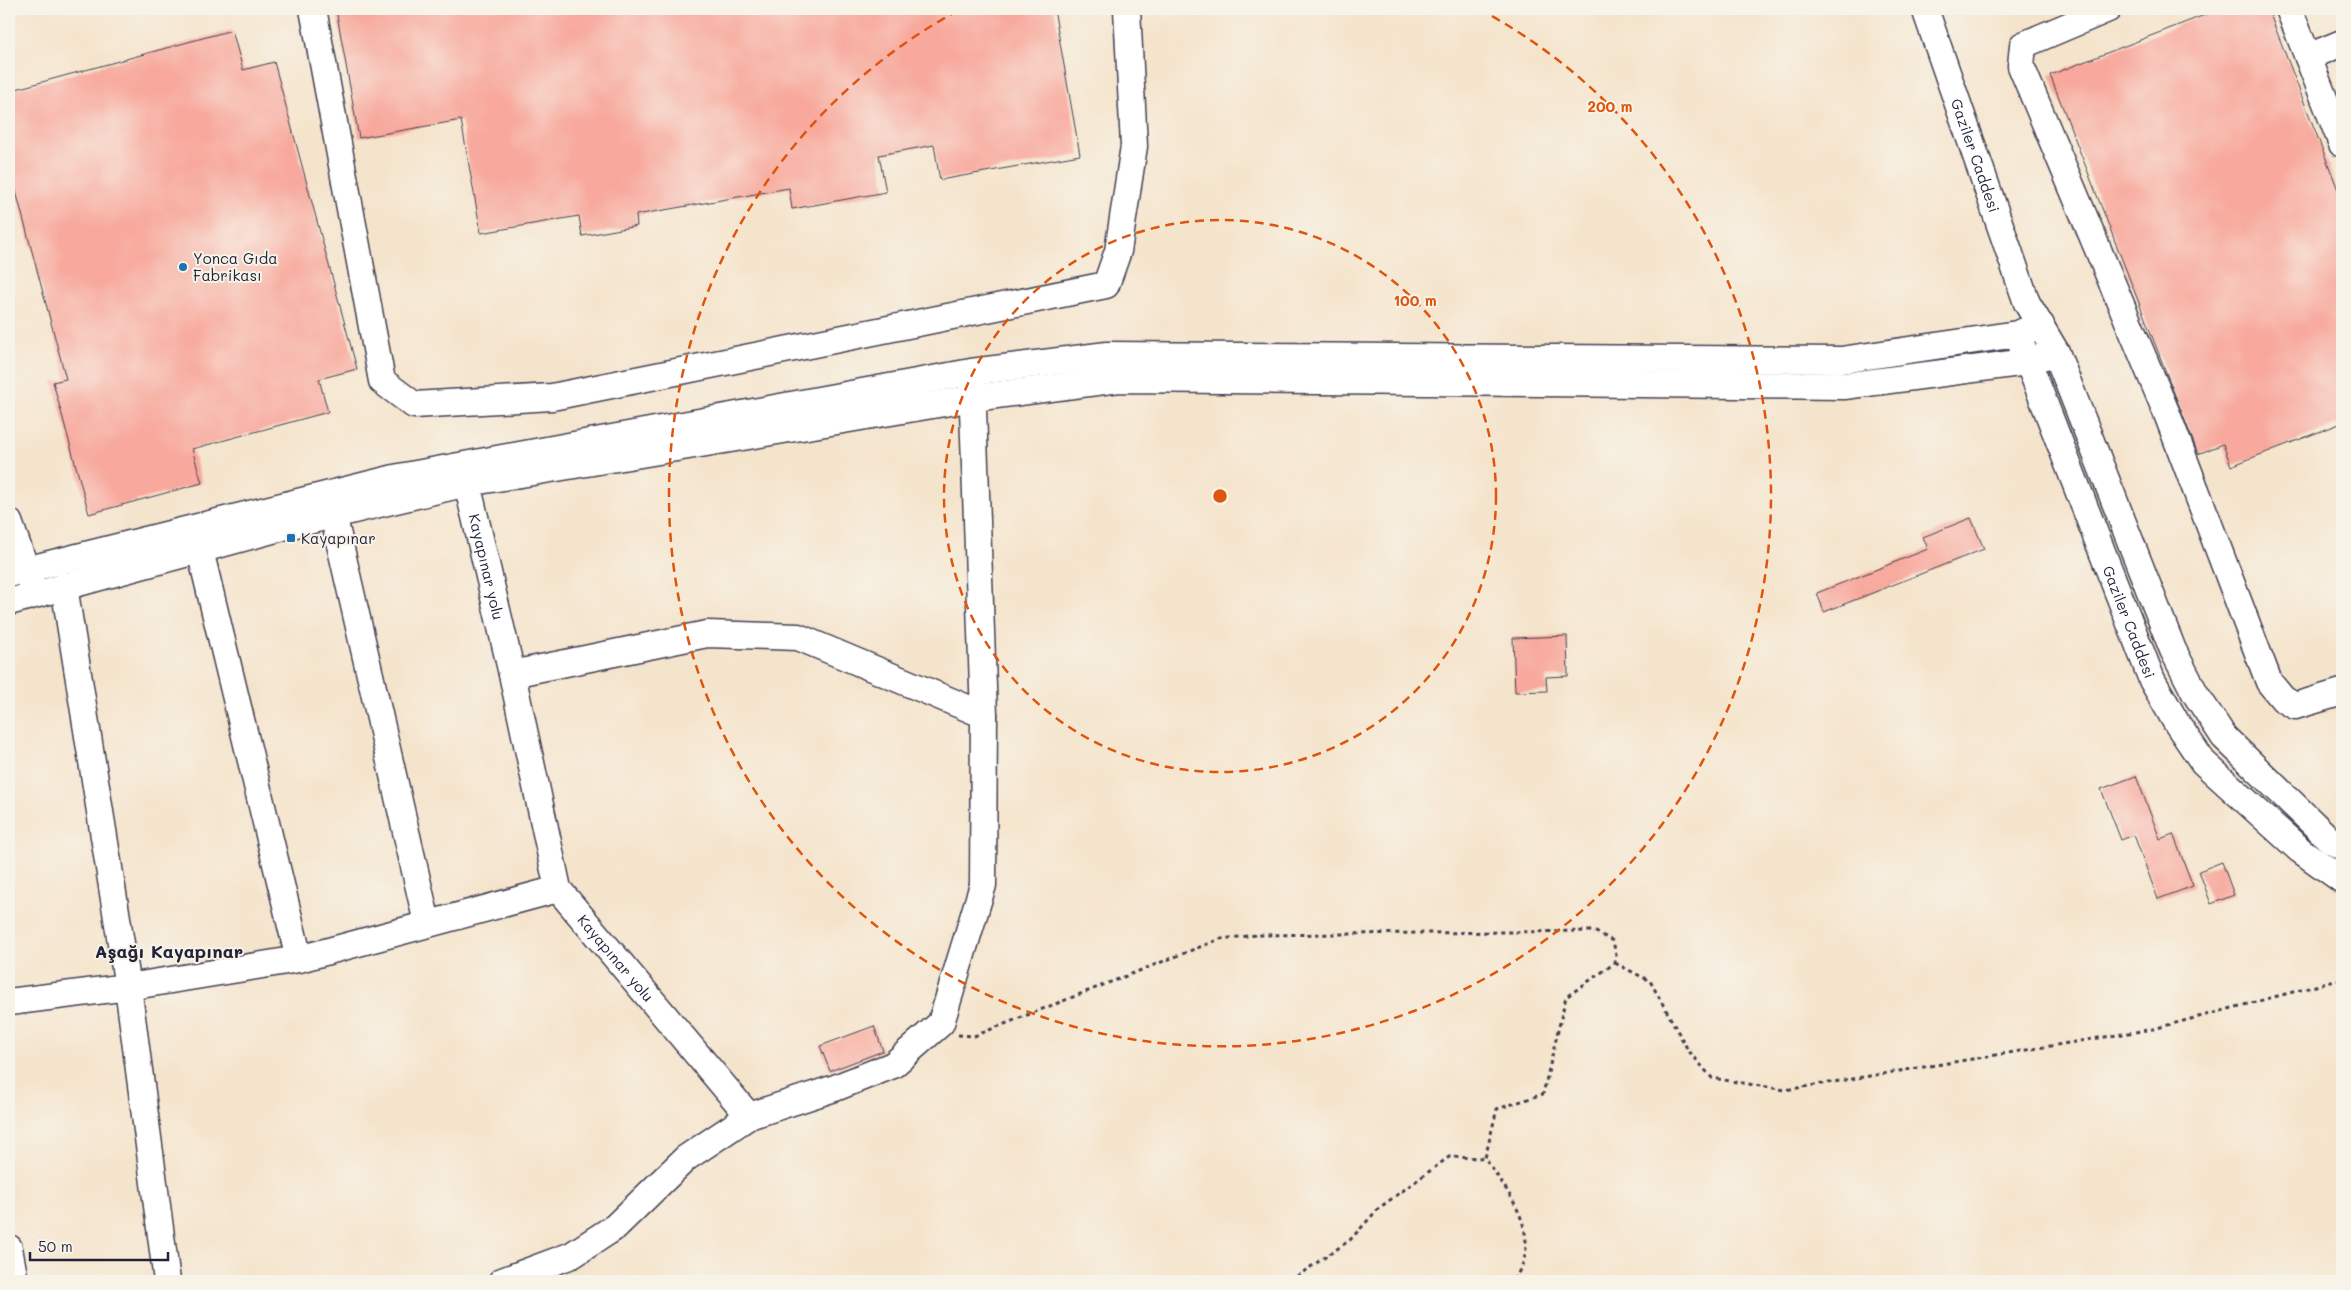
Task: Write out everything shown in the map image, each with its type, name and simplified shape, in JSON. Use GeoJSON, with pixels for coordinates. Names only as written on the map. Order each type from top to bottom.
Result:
{"type":"FeatureCollection","features":[{"type":"Feature","properties":{"kind":"street"},"geometry":{"type":"LineString","coordinates":[[313,9],[382,382],[414,405],[552,397],[1106,285],[1118,251],[1134,146],[1127,9]]}},
{"type":"Feature","properties":{"kind":"street","name":"Gaziler Caddesi"},"geometry":{"type":"LineString","coordinates":[[1925,9],[2028,303],[2056,352],[2173,650],[2195,692],[2224,737],[2330,840],[2342,847]]}},
{"type":"Feature","properties":{"kind":"street"},"geometry":{"type":"LineString","coordinates":[[2108,9],[2023,45],[2021,66],[2167,414],[2269,682],[2283,699],[2295,706],[2342,692]]}},
{"type":"Feature","properties":{"kind":"street"},"geometry":{"type":"LineString","coordinates":[[2289,9],[2342,144]]}},
{"type":"Feature","properties":{"kind":"street"},"geometry":{"type":"LineString","coordinates":[[2308,57],[2342,43]]}},
{"type":"Feature","properties":{"kind":"street"},"geometry":{"type":"LineString","coordinates":[[2017,334],[2028,303]]}},
{"type":"Feature","properties":{"kind":"street"},"geometry":{"type":"LineString","coordinates":[[18,572],[394,478],[971,372],[1107,355],[1841,360],[2017,334],[2041,325]]}},
{"type":"Feature","properties":{"kind":"street","name":"Gaziler Caddesi"},"geometry":{"type":"LineString","coordinates":[[2017,334],[2152,680],[2176,722],[2203,762],[2300,850],[2342,880]]}},
{"type":"Feature","properties":{"kind":"street"},"geometry":{"type":"LineString","coordinates":[[9,602],[333,514],[467,483],[974,398],[1119,379],[1844,386],[2027,362],[2056,352]]}},
{"type":"Feature","properties":{"kind":"street"},"geometry":{"type":"LineString","coordinates":[[502,1281],[572,1255],[615,1227],[686,1158],[749,1116],[835,1088],[893,1065],[941,1022],[983,885],[984,715],[974,398],[971,372]]}},
{"type":"Feature","properties":{"kind":"street","name":"Kayapınar yolu"},"geometry":{"type":"LineString","coordinates":[[467,483],[512,674],[558,889],[749,1116]]}},
{"type":"Feature","properties":{"kind":"street"},"geometry":{"type":"LineString","coordinates":[[333,514],[427,923]]}},
{"type":"Feature","properties":{"kind":"street"},"geometry":{"type":"LineString","coordinates":[[9,522],[18,572],[35,594]]}},
{"type":"Feature","properties":{"kind":"street"},"geometry":{"type":"LineString","coordinates":[[200,550],[298,958]]}},
{"type":"Feature","properties":{"kind":"street"},"geometry":{"type":"LineString","coordinates":[[64,586],[128,988],[166,1281]]}},
{"type":"Feature","properties":{"kind":"street"},"geometry":{"type":"LineString","coordinates":[[512,674],[707,634],[798,636],[984,715]]}},
{"type":"Feature","properties":{"kind":"street"},"geometry":{"type":"LineString","coordinates":[[9,1002],[128,988],[298,958],[558,889]]}},
{"type":"Feature","properties":{"kind":"street"},"geometry":{"type":"LineString","coordinates":[[9,1248],[15,1281]]}},
{"type":"Feature","properties":{"kind":"path"},"geometry":{"type":"LineString","coordinates":[[928,1035],[974,1036],[1220,939],[1257,935],[1594,931],[1612,941],[1616,955],[1615,963],[1566,997],[1543,1094],[1497,1109],[1485,1158],[1516,1205],[1526,1235],[1524,1260],[1513,1281]]}},
{"type":"Feature","properties":{"kind":"path"},"geometry":{"type":"LineString","coordinates":[[1615,963],[1650,981],[1688,1050],[1712,1078],[1785,1090],[2153,1029],[2342,979]]}},
{"type":"Feature","properties":{"kind":"path"},"geometry":{"type":"LineString","coordinates":[[1290,1281],[1350,1240],[1379,1208],[1448,1157],[1485,1158]]}},
{"type":"Feature","properties":{"kind":"building"},"geometry":{"type":"Polygon","coordinates":[[[336,9],[1054,9],[1080,155],[940,180],[934,145],[879,155],[886,192],[792,209],[789,188],[636,215],[637,226],[582,236],[579,216],[481,233],[461,120],[359,138],[336,9]]]}},
{"type":"Feature","properties":{"kind":"building"},"geometry":{"type":"Polygon","coordinates":[[[2220,9],[2268,9],[2342,200],[2342,423],[2231,466],[2223,444],[2198,454],[2050,75],[2220,9]]]}},
{"type":"Feature","properties":{"kind":"building","name":"Yonca Gıda Fabrikası"},"geometry":{"type":"Polygon","coordinates":[[[232,30],[243,70],[274,62],[357,369],[319,379],[328,412],[192,449],[202,483],[89,514],[53,382],[66,379],[9,165],[9,91],[232,30]]]}},
{"type":"Feature","properties":{"kind":"building"},"geometry":{"type":"Polygon","coordinates":[[[1971,518],[1984,549],[1824,612],[1817,593],[1928,549],[1923,537],[1971,518]]]}},
{"type":"Feature","properties":{"kind":"building"},"geometry":{"type":"Polygon","coordinates":[[[1567,636],[1568,676],[1546,677],[1547,691],[1515,692],[1513,638],[1567,636]]]}},
{"type":"Feature","properties":{"kind":"building"},"geometry":{"type":"Polygon","coordinates":[[[2136,776],[2160,839],[2173,834],[2193,886],[2158,899],[2134,835],[2121,840],[2101,789],[2136,776]]]}},
{"type":"Feature","properties":{"kind":"building"},"geometry":{"type":"Polygon","coordinates":[[[2222,862],[2234,895],[2211,904],[2199,871],[2222,862]]]}},
{"type":"Feature","properties":{"kind":"building"},"geometry":{"type":"Polygon","coordinates":[[[874,1026],[883,1051],[830,1071],[820,1046],[874,1026]]]}},
{"type":"Feature","properties":{"kind":"place","name":"Yonca Gıda Fabrikası"},"geometry":{"type":"Point","coordinates":[183,267]}},
{"type":"Feature","properties":{"kind":"place","name":"Kayapınar"},"geometry":{"type":"Point","coordinates":[291,538]}},
{"type":"Feature","properties":{"kind":"district","name":"Aşağı Kayapınar"},"geometry":{"type":"Point","coordinates":[169,951]}}]}
